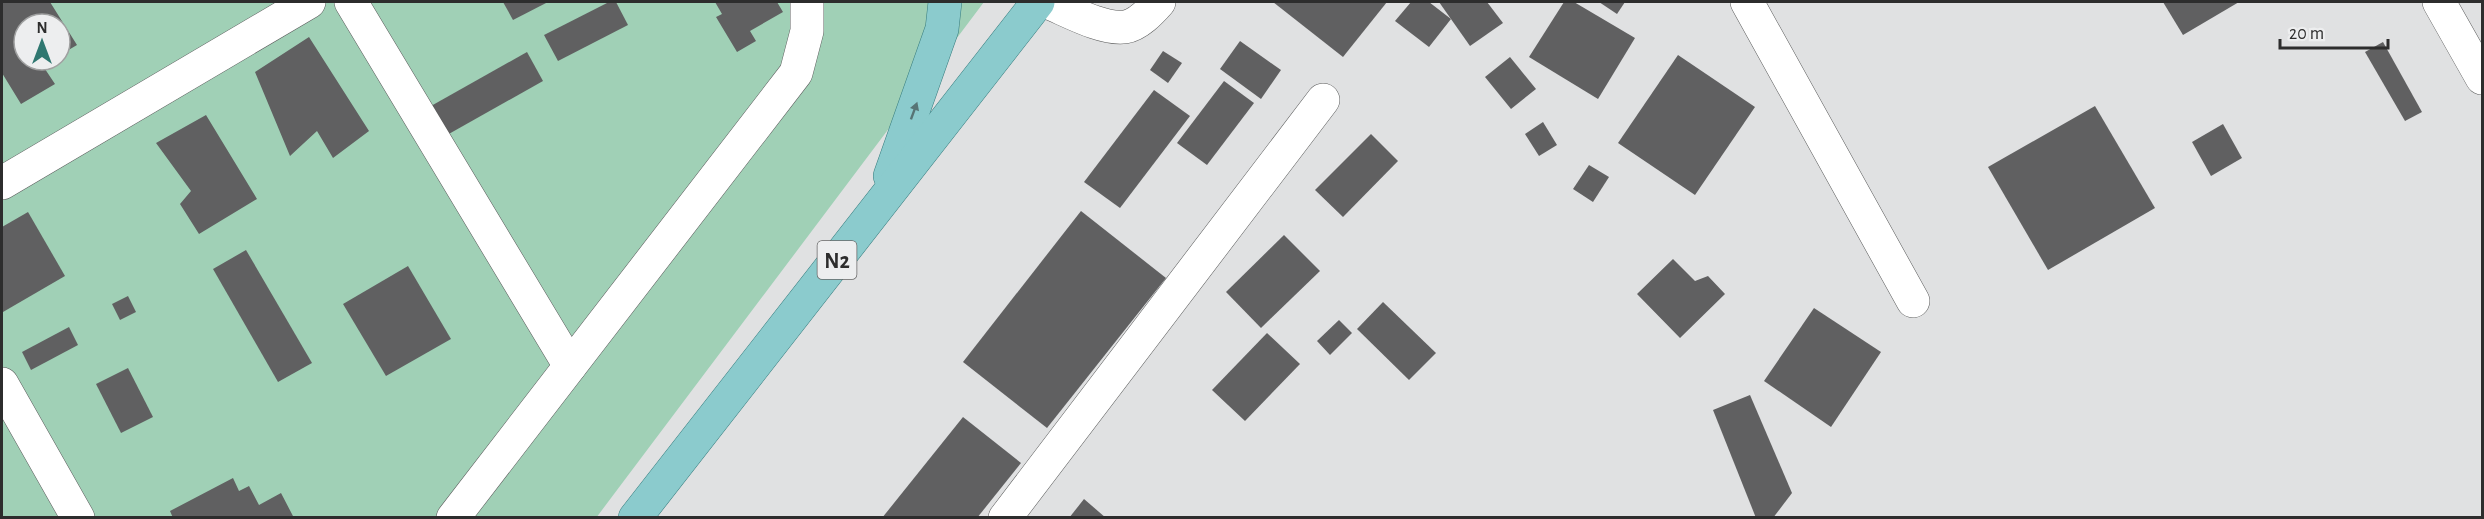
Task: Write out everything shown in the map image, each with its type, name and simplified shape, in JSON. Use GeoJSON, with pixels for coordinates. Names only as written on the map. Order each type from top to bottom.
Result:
{"type":"FeatureCollection","features":[{"type":"Feature","properties":{"kind":"main road"},"geometry":{"type":"LineString","coordinates":[[879,206],[942,29],[945,2]]}},
{"type":"Feature","properties":{"kind":"main road","name":"N2"},"geometry":{"type":"LineString","coordinates":[[635,518],[1038,2]]}},
{"type":"Feature","properties":{"kind":"street"},"geometry":{"type":"LineString","coordinates":[[2,183],[309,2]]}},
{"type":"Feature","properties":{"kind":"street"},"geometry":{"type":"LineString","coordinates":[[351,2],[570,366]]}},
{"type":"Feature","properties":{"kind":"street"},"geometry":{"type":"LineString","coordinates":[[453,518],[796,73],[807,31],[807,2]]}},
{"type":"Feature","properties":{"kind":"street"},"geometry":{"type":"LineString","coordinates":[[1047,2],[1098,23],[1125,27],[1147,14],[1159,2]]}},
{"type":"Feature","properties":{"kind":"street"},"geometry":{"type":"LineString","coordinates":[[1747,2],[1913,301]]}},
{"type":"Feature","properties":{"kind":"street"},"geometry":{"type":"LineString","coordinates":[[2439,2],[2482,78]]}},
{"type":"Feature","properties":{"kind":"street"},"geometry":{"type":"LineString","coordinates":[[1005,518],[1323,100]]}},
{"type":"Feature","properties":{"kind":"street"},"geometry":{"type":"LineString","coordinates":[[2,384],[78,518]]}},
{"type":"Feature","properties":{"kind":"green space"},"geometry":{"type":"Polygon","coordinates":[[[2,2],[984,2],[596,518],[2,517],[2,2]]]}},
{"type":"Feature","properties":{"kind":"building"},"geometry":{"type":"Polygon","coordinates":[[[2,2],[50,2],[56,12],[12,12],[12,72],[47,72],[55,84],[21,104],[2,73],[2,2]]]}},
{"type":"Feature","properties":{"kind":"building"},"geometry":{"type":"Polygon","coordinates":[[[503,2],[548,2],[513,20],[503,2]]]}},
{"type":"Feature","properties":{"kind":"building"},"geometry":{"type":"Polygon","coordinates":[[[609,2],[616,2],[628,25],[558,61],[544,35],[609,2]]]}},
{"type":"Feature","properties":{"kind":"building"},"geometry":{"type":"Polygon","coordinates":[[[715,2],[777,2],[783,12],[750,31],[756,41],[737,52],[716,17],[722,14],[715,2]]]}},
{"type":"Feature","properties":{"kind":"building"},"geometry":{"type":"Polygon","coordinates":[[[1273,2],[1387,2],[1343,57],[1273,2]]]}},
{"type":"Feature","properties":{"kind":"building"},"geometry":{"type":"Polygon","coordinates":[[[1411,2],[1429,2],[1451,19],[1429,47],[1395,21],[1411,2]]]}},
{"type":"Feature","properties":{"kind":"building"},"geometry":{"type":"Polygon","coordinates":[[[1439,2],[1487,2],[1503,23],[1470,46],[1439,2]]]}},
{"type":"Feature","properties":{"kind":"building"},"geometry":{"type":"Polygon","coordinates":[[[1564,2],[1574,2],[1635,38],[1598,99],[1529,57],[1564,2]]]}},
{"type":"Feature","properties":{"kind":"building"},"geometry":{"type":"Polygon","coordinates":[[[1599,2],[1625,2],[1617,14],[1599,2]]]}},
{"type":"Feature","properties":{"kind":"building"},"geometry":{"type":"Polygon","coordinates":[[[2163,2],[2239,2],[2183,35],[2163,2]]]}},
{"type":"Feature","properties":{"kind":"building"},"geometry":{"type":"Polygon","coordinates":[[[72,37],[77,45],[72,48],[72,37]]]}},
{"type":"Feature","properties":{"kind":"building"},"geometry":{"type":"Polygon","coordinates":[[[309,37],[369,131],[333,158],[317,131],[290,156],[255,72],[309,37]]]}},
{"type":"Feature","properties":{"kind":"building"},"geometry":{"type":"Polygon","coordinates":[[[1240,41],[1281,70],[1261,99],[1220,69],[1240,41]]]}},
{"type":"Feature","properties":{"kind":"building"},"geometry":{"type":"Polygon","coordinates":[[[2383,42],[2422,112],[2405,121],[2365,52],[2383,42]]]}},
{"type":"Feature","properties":{"kind":"building"},"geometry":{"type":"Polygon","coordinates":[[[1163,51],[1182,63],[1168,83],[1150,70],[1163,51]]]}},
{"type":"Feature","properties":{"kind":"building"},"geometry":{"type":"Polygon","coordinates":[[[527,52],[543,81],[447,135],[431,106],[527,52]]]}},
{"type":"Feature","properties":{"kind":"building"},"geometry":{"type":"Polygon","coordinates":[[[1678,55],[1755,107],[1695,195],[1618,143],[1678,55]]]}},
{"type":"Feature","properties":{"kind":"building"},"geometry":{"type":"Polygon","coordinates":[[[1510,57],[1536,89],[1511,109],[1485,77],[1510,57]]]}},
{"type":"Feature","properties":{"kind":"building"},"geometry":{"type":"Polygon","coordinates":[[[1224,81],[1254,103],[1207,165],[1177,143],[1224,81]]]}},
{"type":"Feature","properties":{"kind":"building"},"geometry":{"type":"Polygon","coordinates":[[[1154,90],[1190,116],[1120,208],[1084,182],[1154,90]]]}},
{"type":"Feature","properties":{"kind":"building"},"geometry":{"type":"Polygon","coordinates":[[[2095,106],[2155,208],[2048,270],[1988,167],[2095,106]]]}},
{"type":"Feature","properties":{"kind":"building"},"geometry":{"type":"Polygon","coordinates":[[[206,115],[257,199],[199,234],[180,204],[191,191],[156,143],[206,115]]]}},
{"type":"Feature","properties":{"kind":"building"},"geometry":{"type":"Polygon","coordinates":[[[1543,122],[1557,145],[1539,156],[1525,134],[1543,122]]]}},
{"type":"Feature","properties":{"kind":"building"},"geometry":{"type":"Polygon","coordinates":[[[2223,124],[2242,158],[2211,176],[2192,142],[2223,124]]]}},
{"type":"Feature","properties":{"kind":"building"},"geometry":{"type":"Polygon","coordinates":[[[1371,134],[1398,161],[1343,217],[1315,190],[1371,134]]]}},
{"type":"Feature","properties":{"kind":"building"},"geometry":{"type":"Polygon","coordinates":[[[1589,165],[1609,177],[1593,202],[1573,189],[1589,165]]]}},
{"type":"Feature","properties":{"kind":"building"},"geometry":{"type":"Polygon","coordinates":[[[1081,211],[1166,278],[1047,428],[963,362],[1081,211]]]}},
{"type":"Feature","properties":{"kind":"building"},"geometry":{"type":"Polygon","coordinates":[[[28,212],[65,276],[3,312],[2,227],[28,212]]]}},
{"type":"Feature","properties":{"kind":"building"},"geometry":{"type":"Polygon","coordinates":[[[1284,235],[1320,271],[1261,328],[1226,292],[1284,235]]]}},
{"type":"Feature","properties":{"kind":"building"},"geometry":{"type":"Polygon","coordinates":[[[246,250],[312,363],[278,382],[213,269],[246,250]]]}},
{"type":"Feature","properties":{"kind":"building"},"geometry":{"type":"Polygon","coordinates":[[[1673,259],[1695,281],[1708,276],[1725,294],[1680,338],[1637,294],[1673,259]]]}},
{"type":"Feature","properties":{"kind":"building"},"geometry":{"type":"Polygon","coordinates":[[[408,266],[451,339],[386,376],[343,304],[408,266]]]}},
{"type":"Feature","properties":{"kind":"building"},"geometry":{"type":"Polygon","coordinates":[[[128,296],[136,312],[120,320],[112,304],[128,296]]]}},
{"type":"Feature","properties":{"kind":"building"},"geometry":{"type":"Polygon","coordinates":[[[1383,302],[1436,353],[1409,380],[1357,329],[1383,302]]]}},
{"type":"Feature","properties":{"kind":"building"},"geometry":{"type":"Polygon","coordinates":[[[1814,308],[1881,352],[1831,427],[1764,381],[1814,308]]]}},
{"type":"Feature","properties":{"kind":"building"},"geometry":{"type":"Polygon","coordinates":[[[1339,320],[1352,333],[1330,355],[1317,341],[1339,320]]]}},
{"type":"Feature","properties":{"kind":"building"},"geometry":{"type":"Polygon","coordinates":[[[69,327],[78,345],[31,370],[22,352],[69,327]]]}},
{"type":"Feature","properties":{"kind":"building"},"geometry":{"type":"Polygon","coordinates":[[[1267,333],[1300,364],[1245,421],[1212,390],[1267,333]]]}},
{"type":"Feature","properties":{"kind":"building"},"geometry":{"type":"Polygon","coordinates":[[[128,368],[153,417],[121,433],[96,384],[128,368]]]}},
{"type":"Feature","properties":{"kind":"building"},"geometry":{"type":"Polygon","coordinates":[[[1750,395],[1792,493],[1773,518],[1756,518],[1713,410],[1750,395]]]}},
{"type":"Feature","properties":{"kind":"building"},"geometry":{"type":"Polygon","coordinates":[[[963,417],[1021,463],[977,518],[882,518],[963,417]]]}},
{"type":"Feature","properties":{"kind":"building"},"geometry":{"type":"Polygon","coordinates":[[[233,478],[239,491],[249,486],[259,505],[281,493],[294,518],[173,518],[170,511],[233,478]]]}},
{"type":"Feature","properties":{"kind":"building"},"geometry":{"type":"Polygon","coordinates":[[[1084,499],[1106,518],[1069,518],[1084,499]]]}}]}
